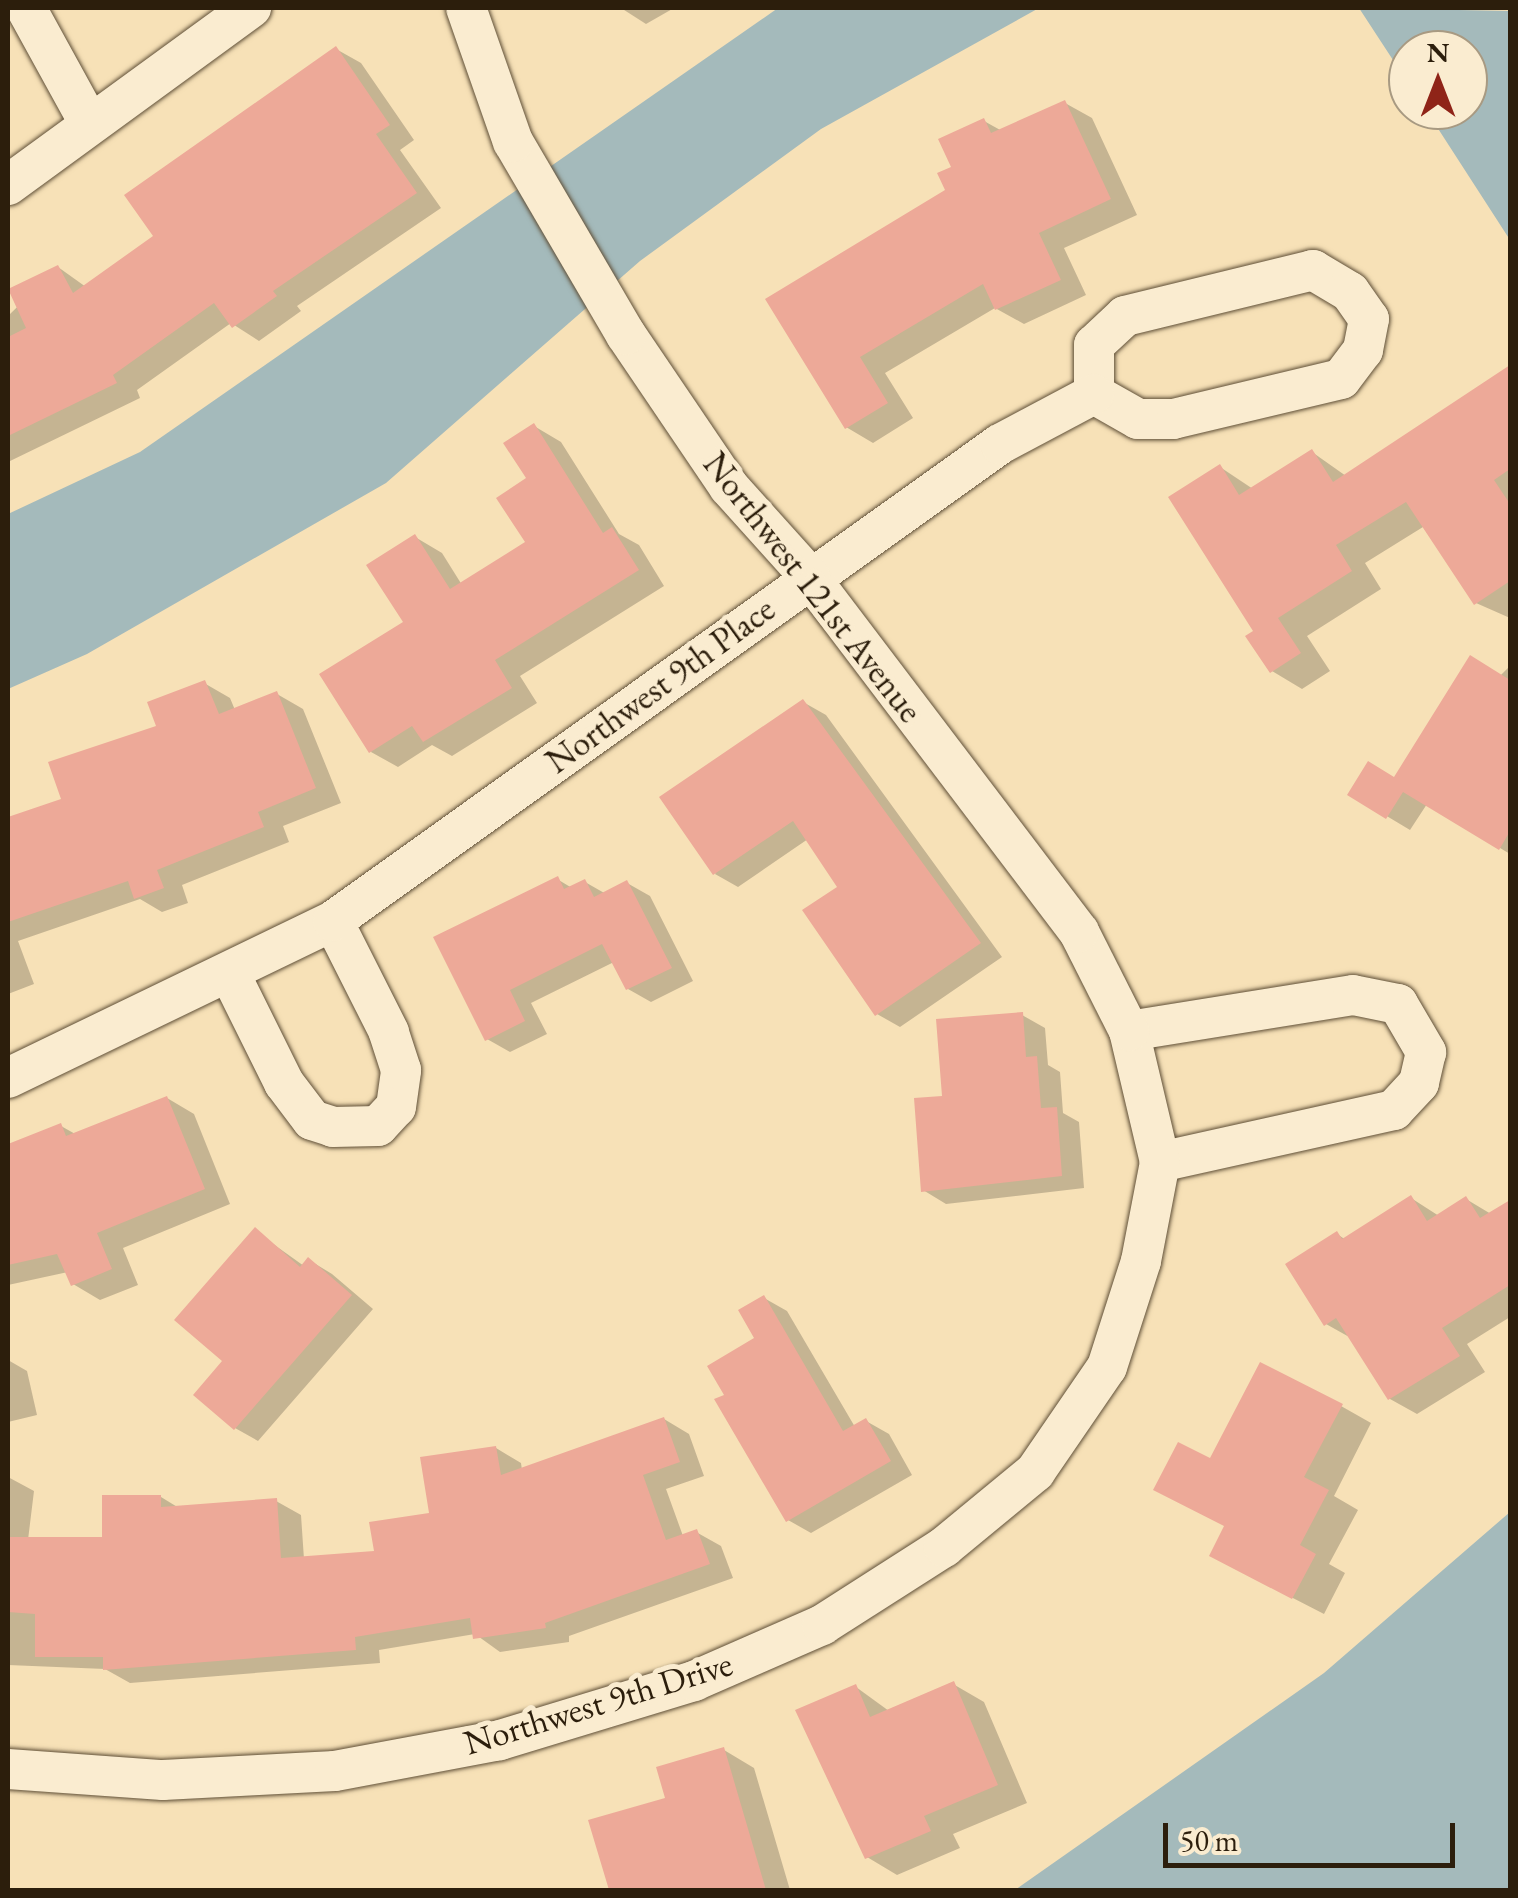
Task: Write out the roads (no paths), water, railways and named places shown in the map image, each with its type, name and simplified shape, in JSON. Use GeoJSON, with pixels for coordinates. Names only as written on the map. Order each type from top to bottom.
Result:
{"type":"FeatureCollection","features":[{"type":"Feature","properties":{"kind":"street"},"geometry":{"type":"LineString","coordinates":[[26,8],[88,120]]}},
{"type":"Feature","properties":{"kind":"street"},"geometry":{"type":"LineString","coordinates":[[8,185],[88,120],[252,8]]}},
{"type":"Feature","properties":{"kind":"street","name":"Northwest 121st Avenue"},"geometry":{"type":"LineString","coordinates":[[466,8],[513,142],[626,335],[729,487],[810,577],[1079,932],[1130,1031],[1160,1162]]}},
{"type":"Feature","properties":{"kind":"street"},"geometry":{"type":"LineString","coordinates":[[1313,270],[1350,292],[1369,320],[1363,350],[1341,379],[1172,419],[1138,419],[1094,394],[1094,344],[1125,316],[1313,270]]}},
{"type":"Feature","properties":{"kind":"street","name":"Northwest 9th Place"},"geometry":{"type":"LineString","coordinates":[[8,1078],[333,921],[1000,444],[1094,394]]}},
{"type":"Feature","properties":{"kind":"street"},"geometry":{"type":"LineString","coordinates":[[230,974],[284,1084],[312,1120],[333,1127],[378,1126],[396,1107],[401,1070],[389,1032],[333,921]]}},
{"type":"Feature","properties":{"kind":"street"},"geometry":{"type":"LineString","coordinates":[[1130,1031],[1353,995],[1398,1004],[1426,1052],[1420,1084],[1394,1110],[1160,1162]]}},
{"type":"Feature","properties":{"kind":"street","name":"Northwest 9th Drive"},"geometry":{"type":"LineString","coordinates":[[8,1769],[163,1780],[335,1770],[500,1740],[694,1681],[822,1624],[944,1547],[1035,1472],[1107,1367],[1141,1261],[1160,1162]]}}]}
